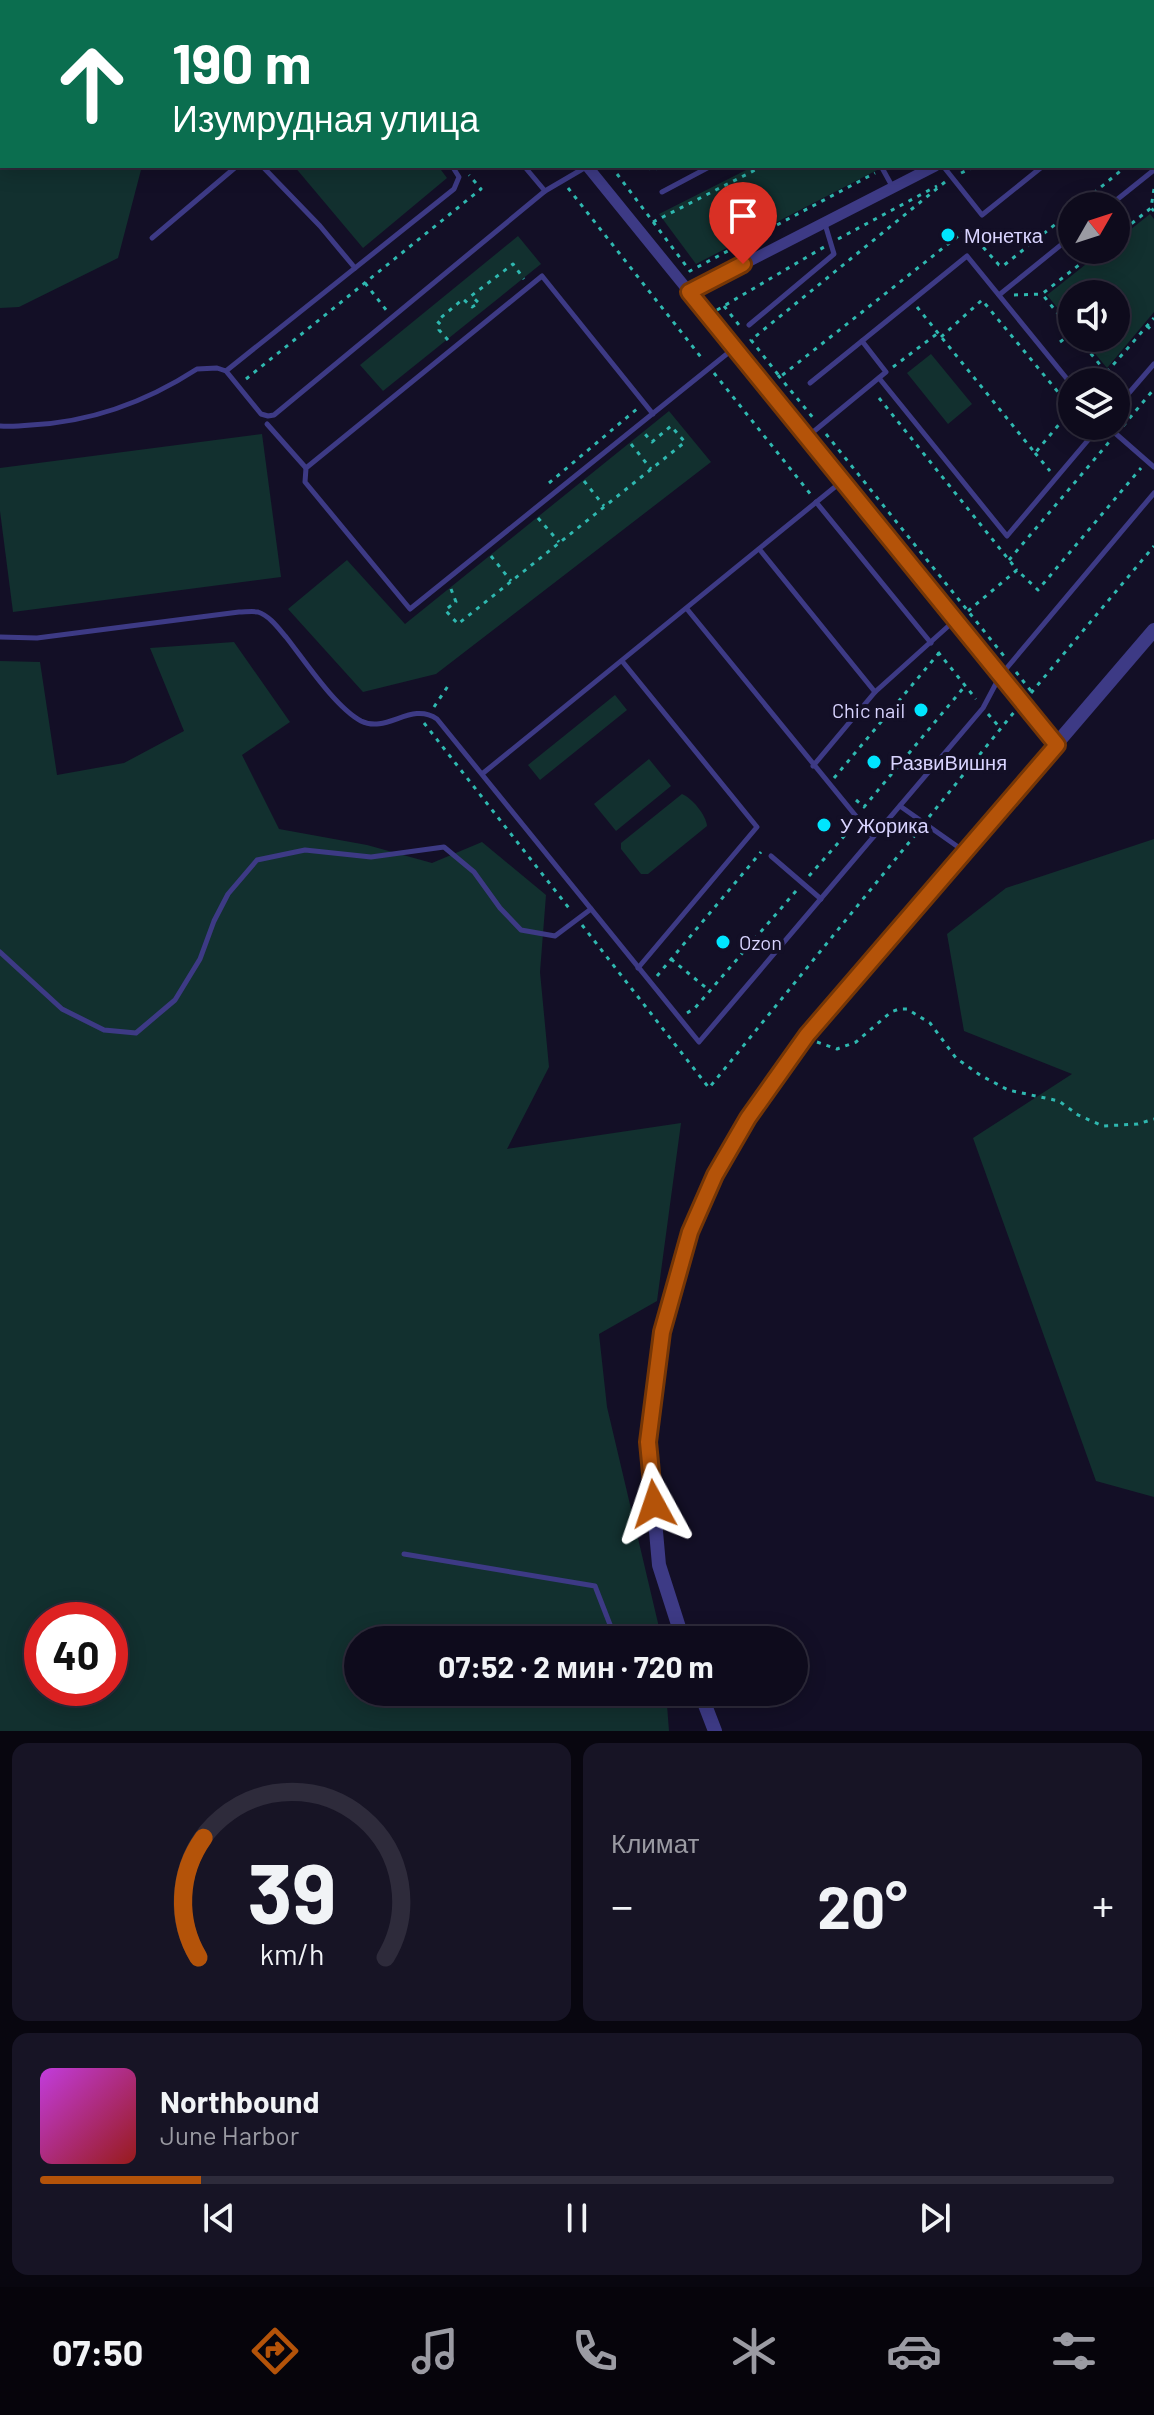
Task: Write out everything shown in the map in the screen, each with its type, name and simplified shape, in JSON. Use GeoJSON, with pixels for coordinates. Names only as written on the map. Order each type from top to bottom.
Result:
{"type":"FeatureCollection","features":[{"type":"Feature","properties":{"kind":"street"},"geometry":{"type":"LineString","coordinates":[[590,168],[1057,745]]}},
{"type":"Feature","properties":{"kind":"street"},"geometry":{"type":"LineString","coordinates":[[689,292],[931,168]]}},
{"type":"Feature","properties":{"kind":"street"},"geometry":{"type":"LineString","coordinates":[[679,1626],[659,1565],[648,1442],[662,1332],[690,1232],[715,1175],[748,1118],[807,1035],[1154,630]]}},
{"type":"Feature","properties":{"kind":"street"},"geometry":{"type":"LineString","coordinates":[[705,1706],[715,1731]]}},
{"type":"Feature","properties":{"kind":"lane"},"geometry":{"type":"LineString","coordinates":[[152,238],[235,168]]}},
{"type":"Feature","properties":{"kind":"lane"},"geometry":{"type":"LineString","coordinates":[[264,168],[320,226],[355,268]]}},
{"type":"Feature","properties":{"kind":"lane"},"geometry":{"type":"LineString","coordinates":[[226,371],[457,186],[459,177],[453,168]]}},
{"type":"Feature","properties":{"kind":"lane"},"geometry":{"type":"LineString","coordinates":[[526,168],[545,191]]}},
{"type":"Feature","properties":{"kind":"lane"},"geometry":{"type":"LineString","coordinates":[[0,426],[59,424],[108,413],[144,399],[197,369],[217,368],[226,371],[261,414],[274,415],[545,191],[585,168]]}},
{"type":"Feature","properties":{"kind":"lane"},"geometry":{"type":"LineString","coordinates":[[662,192],[707,168]]}},
{"type":"Feature","properties":{"kind":"lane"},"geometry":{"type":"LineString","coordinates":[[881,168],[892,188]]}},
{"type":"Feature","properties":{"kind":"lane"},"geometry":{"type":"LineString","coordinates":[[945,168],[982,215],[1041,168]]}},
{"type":"Feature","properties":{"kind":"lane"},"geometry":{"type":"LineString","coordinates":[[1126,192],[1154,170]]}},
{"type":"Feature","properties":{"kind":"lane"},"geometry":{"type":"LineString","coordinates":[[749,325],[834,254],[824,223]]}},
{"type":"Feature","properties":{"kind":"lane"},"geometry":{"type":"LineString","coordinates":[[999,295],[1058,247]]}},
{"type":"Feature","properties":{"kind":"lane"},"geometry":{"type":"LineString","coordinates":[[810,383],[967,256],[1058,368]]}},
{"type":"Feature","properties":{"kind":"lane"},"geometry":{"type":"LineString","coordinates":[[306,468],[542,276],[653,414]]}},
{"type":"Feature","properties":{"kind":"lane"},"geometry":{"type":"LineString","coordinates":[[806,437],[886,372],[862,341]]}},
{"type":"Feature","properties":{"kind":"lane"},"geometry":{"type":"LineString","coordinates":[[267,424],[306,468],[305,482],[410,609],[734,349]]}},
{"type":"Feature","properties":{"kind":"lane"},"geometry":{"type":"LineString","coordinates":[[1130,392],[1154,364]]}},
{"type":"Feature","properties":{"kind":"lane"},"geometry":{"type":"LineString","coordinates":[[879,378],[1007,536],[1088,440]]}},
{"type":"Feature","properties":{"kind":"lane"},"geometry":{"type":"LineString","coordinates":[[1123,440],[1154,467]]}},
{"type":"Feature","properties":{"kind":"lane"},"geometry":{"type":"LineString","coordinates":[[482,774],[842,481]]}},
{"type":"Feature","properties":{"kind":"lane"},"geometry":{"type":"LineString","coordinates":[[0,637],[37,638],[259,612],[275,624],[348,714],[377,725],[417,712],[430,714],[437,719],[699,1042],[983,708],[1000,676],[1154,493]]}},
{"type":"Feature","properties":{"kind":"lane"},"geometry":{"type":"LineString","coordinates":[[816,502],[931,643]]}},
{"type":"Feature","properties":{"kind":"lane"},"geometry":{"type":"LineString","coordinates":[[760,550],[875,692]]}},
{"type":"Feature","properties":{"kind":"lane"},"geometry":{"type":"LineString","coordinates":[[687,609],[873,837]]}},
{"type":"Feature","properties":{"kind":"lane"},"geometry":{"type":"LineString","coordinates":[[813,766],[875,692],[955,621]]}},
{"type":"Feature","properties":{"kind":"lane"},"geometry":{"type":"LineString","coordinates":[[622,661],[757,827],[638,968]]}},
{"type":"Feature","properties":{"kind":"lane"},"geometry":{"type":"LineString","coordinates":[[900,806],[965,852]]}},
{"type":"Feature","properties":{"kind":"lane"},"geometry":{"type":"LineString","coordinates":[[0,952],[62,1009],[104,1030],[136,1033],[175,1000],[200,959],[228,894],[257,860],[305,850],[371,857],[444,847],[474,872],[500,908],[521,930],[555,936],[591,909]]}},
{"type":"Feature","properties":{"kind":"lane"},"geometry":{"type":"LineString","coordinates":[[771,856],[821,899]]}},
{"type":"Feature","properties":{"kind":"lane"},"geometry":{"type":"LineString","coordinates":[[404,1554],[595,1586],[611,1626]]}},
{"type":"Feature","properties":{"kind":"path"},"geometry":{"type":"LineString","coordinates":[[248,383],[246,379],[481,189],[464,168]]}},
{"type":"Feature","properties":{"kind":"path"},"geometry":{"type":"LineString","coordinates":[[612,168],[690,271],[881,168]]}},
{"type":"Feature","properties":{"kind":"path"},"geometry":{"type":"LineString","coordinates":[[653,222],[759,168]]}},
{"type":"Feature","properties":{"kind":"path"},"geometry":{"type":"LineString","coordinates":[[1095,192],[1124,168]]}},
{"type":"Feature","properties":{"kind":"path"},"geometry":{"type":"LineString","coordinates":[[562,181],[816,502]]}},
{"type":"Feature","properties":{"kind":"path"},"geometry":{"type":"LineString","coordinates":[[952,191],[944,182],[751,340],[1032,691]]}},
{"type":"Feature","properties":{"kind":"path"},"geometry":{"type":"LineString","coordinates":[[1130,226],[1153,210],[1154,189]]}},
{"type":"Feature","properties":{"kind":"path"},"geometry":{"type":"LineString","coordinates":[[780,377],[967,229],[1003,266],[1058,222]]}},
{"type":"Feature","properties":{"kind":"path"},"geometry":{"type":"LineString","coordinates":[[439,330],[441,325],[437,321],[463,299],[472,307],[479,303],[471,296],[513,264],[521,275]]}},
{"type":"Feature","properties":{"kind":"path"},"geometry":{"type":"LineString","coordinates":[[999,295],[1042,294],[1080,264]]}},
{"type":"Feature","properties":{"kind":"path"},"geometry":{"type":"LineString","coordinates":[[365,283],[389,314]]}},
{"type":"Feature","properties":{"kind":"path"},"geometry":{"type":"LineString","coordinates":[[1042,294],[1058,314]]}},
{"type":"Feature","properties":{"kind":"path"},"geometry":{"type":"LineString","coordinates":[[886,372],[982,300],[1058,392]]}},
{"type":"Feature","properties":{"kind":"path"},"geometry":{"type":"LineString","coordinates":[[912,301],[1056,478]]}},
{"type":"Feature","properties":{"kind":"path"},"geometry":{"type":"LineString","coordinates":[[724,306],[742,329]]}},
{"type":"Feature","properties":{"kind":"path"},"geometry":{"type":"LineString","coordinates":[[1110,368],[1154,318]]}},
{"type":"Feature","properties":{"kind":"path"},"geometry":{"type":"LineString","coordinates":[[1147,326],[1154,332]]}},
{"type":"Feature","properties":{"kind":"path"},"geometry":{"type":"LineString","coordinates":[[1089,352],[1102,368]]}},
{"type":"Feature","properties":{"kind":"path"},"geometry":{"type":"LineString","coordinates":[[1130,417],[1154,389]]}},
{"type":"Feature","properties":{"kind":"path"},"geometry":{"type":"LineString","coordinates":[[879,398],[1017,570],[1038,590],[1147,461]]}},
{"type":"Feature","properties":{"kind":"path"},"geometry":{"type":"LineString","coordinates":[[548,484],[638,408],[637,403]]}},
{"type":"Feature","properties":{"kind":"path"},"geometry":{"type":"LineString","coordinates":[[450,587],[456,602],[445,610],[458,624],[685,442],[671,426],[652,442],[638,426]]}},
{"type":"Feature","properties":{"kind":"path"},"geometry":{"type":"LineString","coordinates":[[1035,453],[1058,426]]}},
{"type":"Feature","properties":{"kind":"path"},"geometry":{"type":"LineString","coordinates":[[625,436],[651,469]]}},
{"type":"Feature","properties":{"kind":"path"},"geometry":{"type":"LineString","coordinates":[[1009,560],[1111,440]]}},
{"type":"Feature","properties":{"kind":"path"},"geometry":{"type":"LineString","coordinates":[[571,465],[604,506]]}},
{"type":"Feature","properties":{"kind":"path"},"geometry":{"type":"LineString","coordinates":[[532,511],[559,542]]}},
{"type":"Feature","properties":{"kind":"path"},"geometry":{"type":"LineString","coordinates":[[485,549],[511,581]]}},
{"type":"Feature","properties":{"kind":"path"},"geometry":{"type":"LineString","coordinates":[[968,611],[1017,570]]}},
{"type":"Feature","properties":{"kind":"path"},"geometry":{"type":"LineString","coordinates":[[931,643],[1001,729]]}},
{"type":"Feature","properties":{"kind":"path"},"geometry":{"type":"LineString","coordinates":[[834,779],[939,653]]}},
{"type":"Feature","properties":{"kind":"path"},"geometry":{"type":"LineString","coordinates":[[854,797],[864,807],[965,686]]}},
{"type":"Feature","properties":{"kind":"path"},"geometry":{"type":"LineString","coordinates":[[680,1012],[687,1013],[695,1008],[846,834]]}},
{"type":"Feature","properties":{"kind":"path"},"geometry":{"type":"LineString","coordinates":[[657,985],[656,976],[761,852]]}},
{"type":"Feature","properties":{"kind":"path"},"geometry":{"type":"LineString","coordinates":[[671,959],[710,991]]}},
{"type":"Feature","properties":{"kind":"path"},"geometry":{"type":"LineString","coordinates":[[807,1035],[837,1049],[856,1042],[891,1012],[907,1009],[930,1023],[956,1058],[1008,1090],[1059,1101],[1078,1115],[1103,1126],[1138,1124],[1154,1119]]}},
{"type":"Feature","properties":{"kind":"green space"},"geometry":{"type":"Polygon","coordinates":[[[0,168],[141,168],[118,258],[19,307],[0,308],[0,168]]]}},
{"type":"Feature","properties":{"kind":"green space"},"geometry":{"type":"Polygon","coordinates":[[[296,168],[440,168],[447,178],[363,248],[296,168]]]}},
{"type":"Feature","properties":{"kind":"green space"},"geometry":{"type":"Polygon","coordinates":[[[750,168],[881,168],[696,264],[659,214],[750,168]]]}},
{"type":"Feature","properties":{"kind":"green space"},"geometry":{"type":"Polygon","coordinates":[[[1150,214],[1154,219],[1154,312],[1130,341],[1130,280],[1066,280],[1086,264],[1130,264],[1130,230],[1150,214]]]}},
{"type":"Feature","properties":{"kind":"green space"},"geometry":{"type":"Polygon","coordinates":[[[518,236],[541,264],[383,391],[360,365],[518,236]]]}},
{"type":"Feature","properties":{"kind":"green space"},"geometry":{"type":"Polygon","coordinates":[[[1058,286],[1058,309],[1047,295],[1058,286]]]}},
{"type":"Feature","properties":{"kind":"green space"},"geometry":{"type":"Polygon","coordinates":[[[1094,352],[1120,352],[1107,368],[1094,352]]]}},
{"type":"Feature","properties":{"kind":"green space"},"geometry":{"type":"Polygon","coordinates":[[[931,354],[972,404],[948,424],[907,373],[931,354]]]}},
{"type":"Feature","properties":{"kind":"green space"},"geometry":{"type":"Polygon","coordinates":[[[669,411],[711,462],[436,674],[363,692],[288,609],[347,560],[405,624],[669,411]]]}},
{"type":"Feature","properties":{"kind":"green space"},"geometry":{"type":"Polygon","coordinates":[[[262,434],[281,577],[13,612],[0,511],[0,468],[262,434]]]}},
{"type":"Feature","properties":{"kind":"green space"},"geometry":{"type":"Polygon","coordinates":[[[234,642],[290,722],[242,755],[279,829],[367,845],[432,863],[482,842],[546,895],[540,972],[549,1067],[507,1149],[681,1123],[657,1301],[599,1334],[607,1407],[659,1626],[344,1626],[344,1706],[667,1706],[669,1731],[0,1731],[0,661],[40,662],[57,775],[124,763],[184,731],[150,648],[234,642]]]}},
{"type":"Feature","properties":{"kind":"green space"},"geometry":{"type":"Polygon","coordinates":[[[615,695],[627,710],[540,780],[528,765],[615,695]]]}},
{"type":"Feature","properties":{"kind":"green space"},"geometry":{"type":"Polygon","coordinates":[[[649,759],[671,786],[616,831],[594,804],[649,759]]]}},
{"type":"Feature","properties":{"kind":"green space"},"geometry":{"type":"Polygon","coordinates":[[[682,794],[698,807],[707,826],[648,874],[641,874],[621,849],[621,843],[682,794]]]}},
{"type":"Feature","properties":{"kind":"green space"},"geometry":{"type":"Polygon","coordinates":[[[1154,839],[1154,1497],[1096,1481],[973,1138],[1072,1074],[964,1031],[947,934],[1006,888],[1154,839]]]}},
{"type":"Feature","properties":{"kind":"place","name":"Монетка"},"geometry":{"type":"Point","coordinates":[948,235]}},
{"type":"Feature","properties":{"kind":"place","name":"Chic nail"},"geometry":{"type":"Point","coordinates":[921,710]}},
{"type":"Feature","properties":{"kind":"place","name":"РазвиВишня"},"geometry":{"type":"Point","coordinates":[874,762]}},
{"type":"Feature","properties":{"kind":"place","name":"У Жорика"},"geometry":{"type":"Point","coordinates":[824,825]}},
{"type":"Feature","properties":{"kind":"place","name":"Ozon"},"geometry":{"type":"Point","coordinates":[723,942]}},
{"type":"Feature","properties":{"kind":"route"},"geometry":{"type":"LineString","coordinates":[[654,1504],[648,1442],[662,1332],[690,1232],[715,1175],[748,1118],[807,1035],[1057,745],[689,292],[743,264]]}}]}
